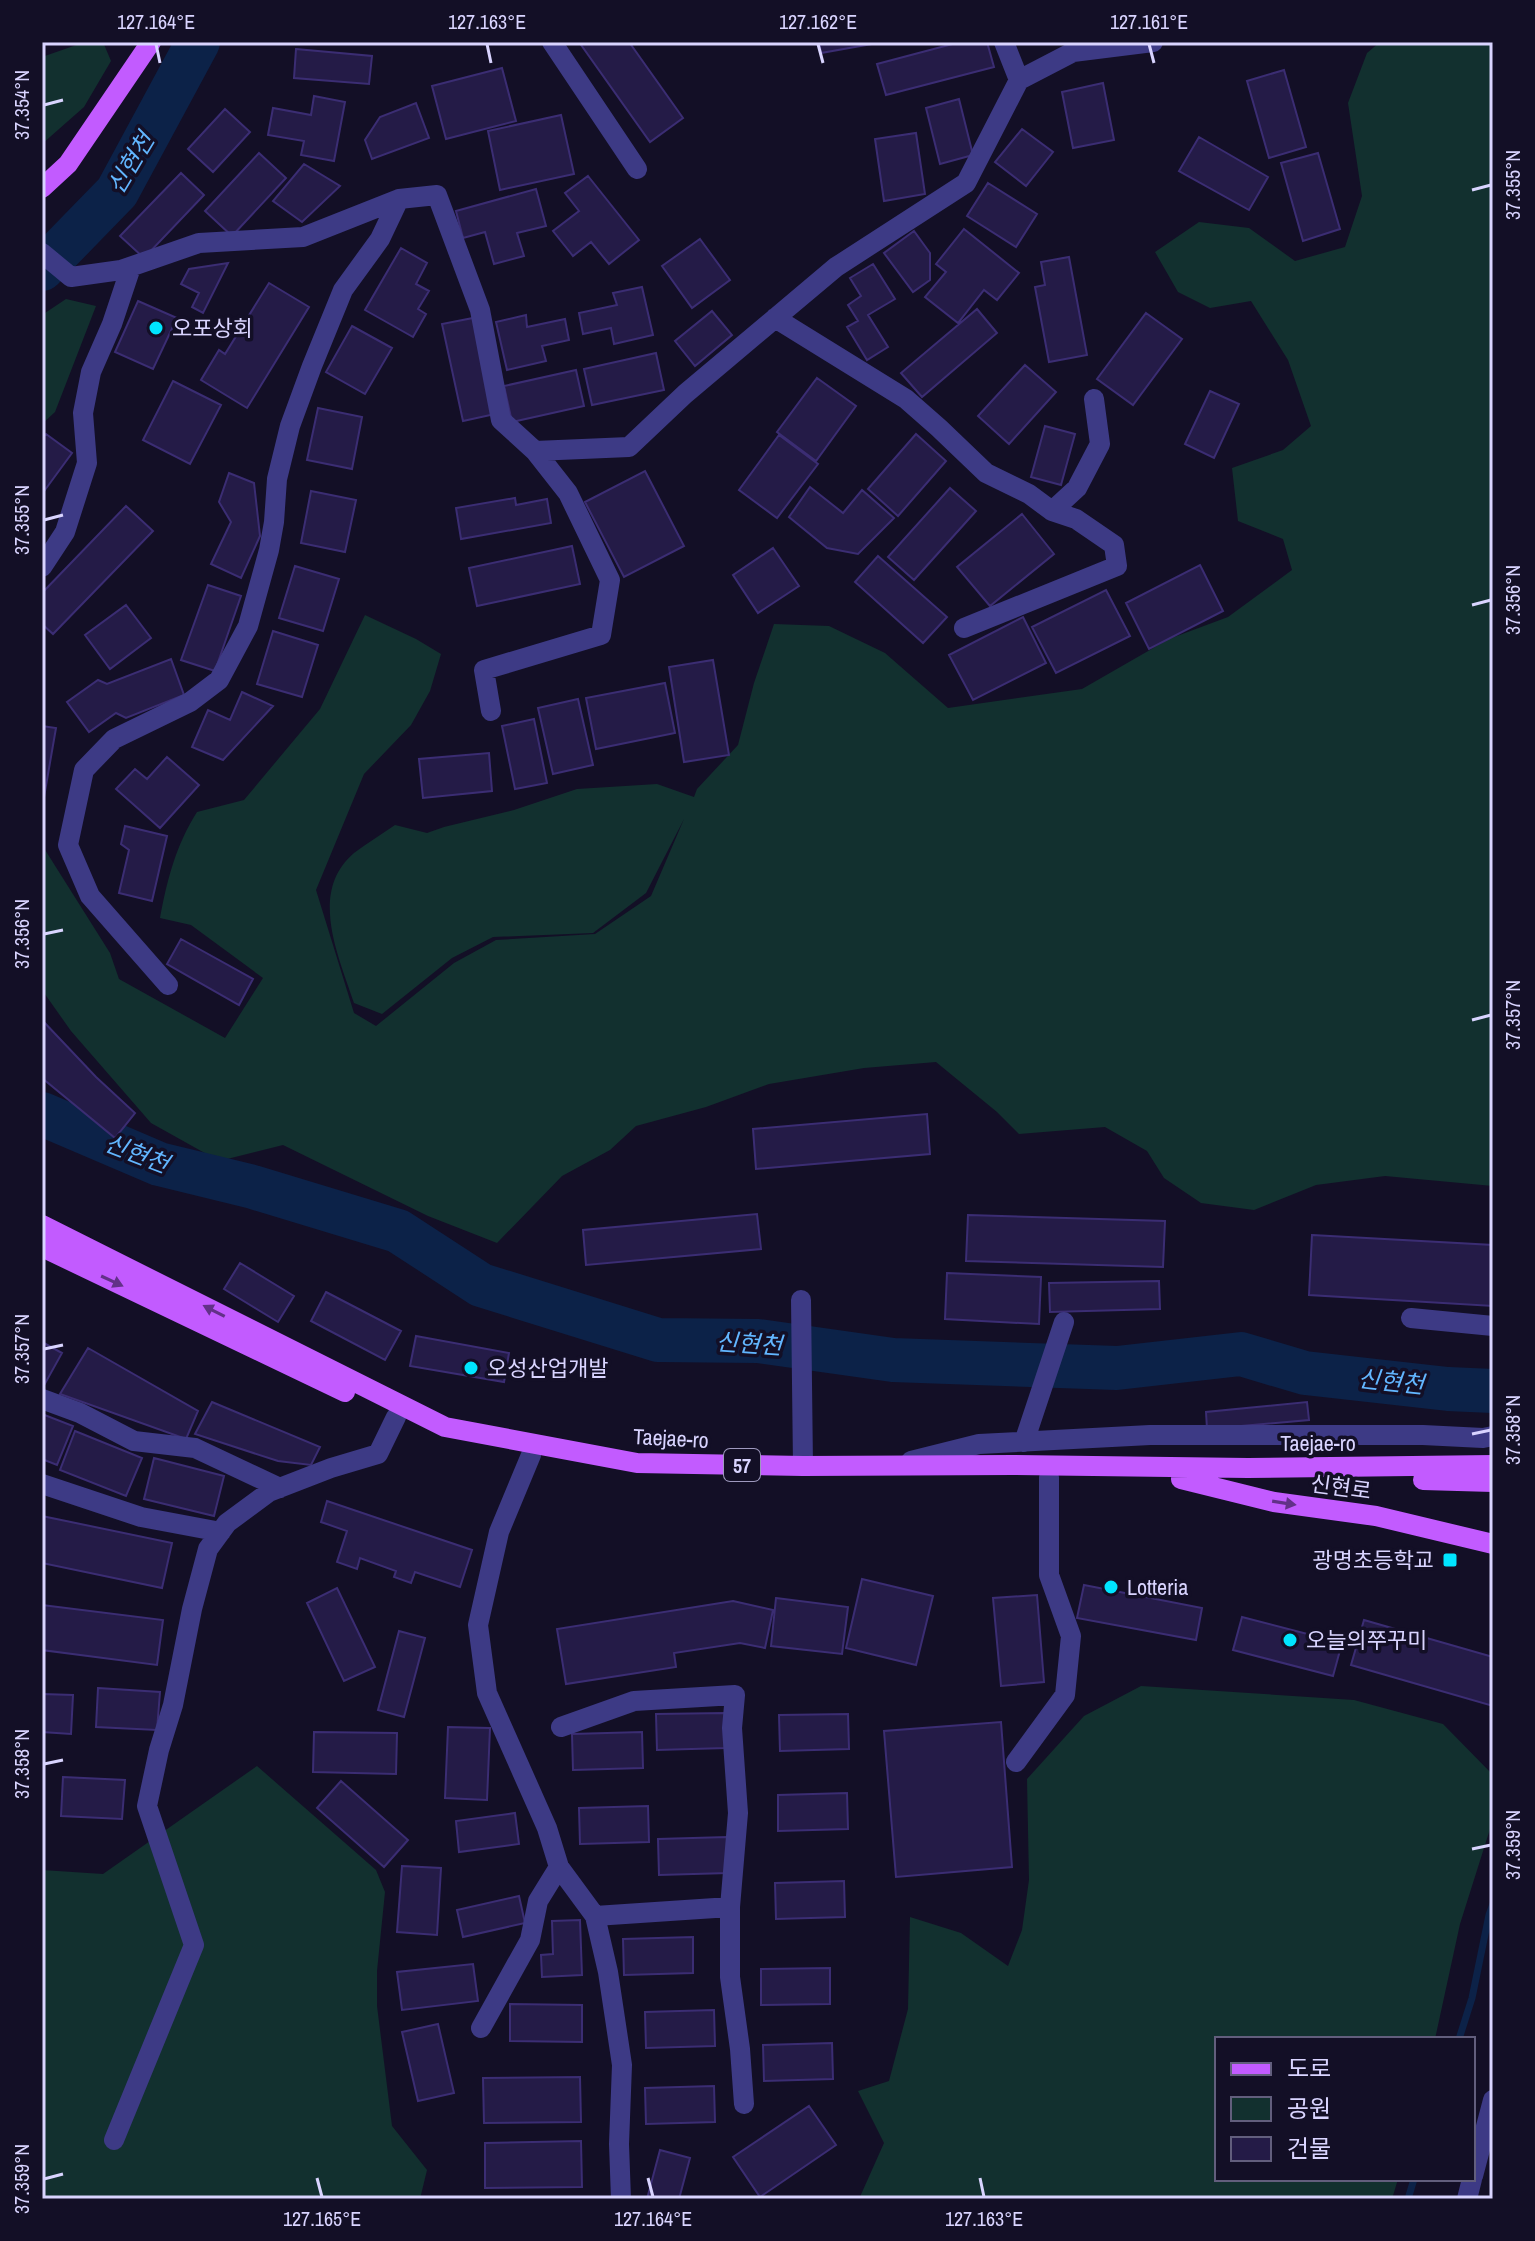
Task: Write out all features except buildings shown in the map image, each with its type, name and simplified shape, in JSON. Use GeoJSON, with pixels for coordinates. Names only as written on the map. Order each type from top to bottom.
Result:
{"type":"FeatureCollection","features":[{"type":"Feature","properties":{"kind":"main road"},"geometry":{"type":"LineString","coordinates":[[42,188],[68,164],[151,42]]}},
{"type":"Feature","properties":{"kind":"main road","name":"Taejae-ro"},"geometry":{"type":"LineString","coordinates":[[42,1225],[445,1427],[637,1463],[1248,1468],[1493,1465]]}},
{"type":"Feature","properties":{"kind":"main road","name":"Taejae-ro"},"geometry":{"type":"LineString","coordinates":[[42,1247],[441,1438],[635,1473],[1493,1482]]}},
{"type":"Feature","properties":{"kind":"main road","name":"신현로"},"geometry":{"type":"LineString","coordinates":[[1181,1479],[1274,1502],[1376,1516],[1493,1544]]}},
{"type":"Feature","properties":{"kind":"street"},"geometry":{"type":"LineString","coordinates":[[552,42],[637,169]]}},
{"type":"Feature","properties":{"kind":"street"},"geometry":{"type":"LineString","coordinates":[[1004,42],[1019,80]]}},
{"type":"Feature","properties":{"kind":"street"},"geometry":{"type":"LineString","coordinates":[[535,451],[629,447],[685,394],[836,267],[966,183],[1019,80],[1073,52],[1153,42]]}},
{"type":"Feature","properties":{"kind":"street"},"geometry":{"type":"LineString","coordinates":[[42,253],[71,277],[121,270],[199,243],[303,237],[399,199],[437,195],[480,310],[501,420],[535,451],[568,493],[610,580],[601,635],[484,670],[491,711]]}},
{"type":"Feature","properties":{"kind":"street"},"geometry":{"type":"LineString","coordinates":[[168,985],[90,896],[68,845],[84,770],[114,739],[190,702],[219,680],[234,653],[248,626],[269,550],[277,479],[290,426],[343,290],[380,239],[399,199]]}},
{"type":"Feature","properties":{"kind":"street"},"geometry":{"type":"LineString","coordinates":[[42,567],[65,532],[87,463],[83,413],[91,372],[112,324],[131,267]]}},
{"type":"Feature","properties":{"kind":"street"},"geometry":{"type":"LineString","coordinates":[[775,318],[906,399],[986,473],[1029,494],[1052,511],[1076,519],[1114,545],[1117,566],[964,628]]}},
{"type":"Feature","properties":{"kind":"street"},"geometry":{"type":"LineString","coordinates":[[1052,511],[1077,488],[1100,444],[1094,399]]}},
{"type":"Feature","properties":{"kind":"street"},"geometry":{"type":"LineString","coordinates":[[801,1300],[803,1466]]}},
{"type":"Feature","properties":{"kind":"street"},"geometry":{"type":"LineString","coordinates":[[1411,1318],[1493,1326]]}},
{"type":"Feature","properties":{"kind":"street"},"geometry":{"type":"LineString","coordinates":[[1024,1442],[1064,1322]]}},
{"type":"Feature","properties":{"kind":"street"},"geometry":{"type":"LineString","coordinates":[[42,1399],[80,1413],[134,1441],[195,1448],[280,1488]]}},
{"type":"Feature","properties":{"kind":"street"},"geometry":{"type":"LineString","coordinates":[[114,2140],[194,1945],[147,1806],[208,1549],[227,1523],[269,1492],[378,1454],[396,1417]]}},
{"type":"Feature","properties":{"kind":"street"},"geometry":{"type":"LineString","coordinates":[[896,1465],[979,1444],[1150,1435],[1493,1436]]}},
{"type":"Feature","properties":{"kind":"street"},"geometry":{"type":"LineString","coordinates":[[531,1455],[499,1532],[478,1625],[487,1693],[547,1828],[559,1867],[595,1916],[608,1972],[622,2065],[619,2144],[621,2199]]}},
{"type":"Feature","properties":{"kind":"street"},"geometry":{"type":"LineString","coordinates":[[1016,1762],[1065,1695],[1071,1636],[1049,1575],[1049,1477]]}},
{"type":"Feature","properties":{"kind":"street"},"geometry":{"type":"LineString","coordinates":[[42,1484],[141,1517],[221,1532]]}},
{"type":"Feature","properties":{"kind":"street"},"geometry":{"type":"LineString","coordinates":[[561,1727],[634,1701],[735,1695],[732,1728],[738,1813],[730,1907],[730,1977],[744,2104]]}},
{"type":"Feature","properties":{"kind":"street"},"geometry":{"type":"LineString","coordinates":[[481,2028],[530,1940],[538,1901],[559,1867]]}},
{"type":"Feature","properties":{"kind":"street"},"geometry":{"type":"LineString","coordinates":[[595,1916],[730,1907]]}},
{"type":"Feature","properties":{"kind":"street"},"geometry":{"type":"LineString","coordinates":[[1475,2170],[1493,2100]]}},
{"type":"Feature","properties":{"kind":"green space"},"geometry":{"type":"Polygon","coordinates":[[[85,42],[103,42],[111,61],[84,107],[42,144],[42,57],[85,42]]]}},
{"type":"Feature","properties":{"kind":"green space"},"geometry":{"type":"Polygon","coordinates":[[[1380,42],[1493,42],[1493,1186],[1385,1176],[1316,1185],[1254,1210],[1201,1203],[1164,1178],[1147,1151],[1105,1127],[1019,1134],[936,1062],[864,1068],[769,1084],[706,1107],[636,1126],[610,1150],[562,1176],[497,1243],[428,1216],[283,1145],[219,1161],[151,1123],[71,1031],[42,990],[42,845],[110,953],[119,979],[225,1038],[263,978],[191,925],[160,918],[173,863],[197,812],[244,800],[320,709],[365,615],[441,654],[430,691],[411,725],[364,774],[316,890],[354,1013],[376,1026],[454,963],[496,940],[595,934],[651,896],[684,819],[646,893],[593,933],[493,937],[452,958],[382,1014],[354,1003],[331,925],[332,886],[340,869],[354,853],[395,825],[427,833],[514,810],[577,789],[657,784],[694,797],[697,789],[738,745],[774,624],[829,626],[885,653],[948,708],[1082,689],[1169,639],[1228,617],[1292,570],[1283,539],[1238,521],[1232,468],[1283,450],[1311,426],[1288,360],[1251,301],[1210,308],[1178,292],[1155,252],[1199,222],[1249,228],[1295,261],[1345,247],[1362,196],[1348,103],[1367,53],[1380,42]]]}},
{"type":"Feature","properties":{"kind":"green space"},"geometry":{"type":"Polygon","coordinates":[[[66,299],[96,306],[55,412],[42,424],[42,315],[66,299]]]}},
{"type":"Feature","properties":{"kind":"green space"},"geometry":{"type":"Polygon","coordinates":[[[1141,1686],[1354,1700],[1443,1724],[1493,1775],[1490,1829],[1460,1924],[1435,2037],[1215,2037],[1215,2181],[1397,2181],[1392,2199],[859,2199],[884,2143],[858,2091],[889,2081],[908,2009],[910,1917],[961,1933],[1008,1966],[1022,1930],[1029,1880],[1027,1779],[1084,1716],[1141,1686]]]}},
{"type":"Feature","properties":{"kind":"green space"},"geometry":{"type":"Polygon","coordinates":[[[257,1766],[376,1870],[385,1892],[377,1971],[377,2006],[392,2126],[427,2170],[420,2199],[42,2199],[42,1870],[103,1874],[257,1766]]]}},
{"type":"Feature","properties":{"kind":"waterway","name":"신현천"},"geometry":{"type":"LineString","coordinates":[[42,269],[117,192],[198,42]]}},
{"type":"Feature","properties":{"kind":"waterway","name":"신현천"},"geometry":{"type":"LineString","coordinates":[[42,1114],[159,1164],[253,1187],[398,1231],[481,1285],[658,1340],[758,1341],[893,1360],[1117,1368],[1241,1354],[1305,1373],[1493,1391]]}},
{"type":"Feature","properties":{"kind":"waterway"},"geometry":{"type":"LineString","coordinates":[[1460,2037],[1472,1998],[1493,1904]]}},
{"type":"Feature","properties":{"kind":"waterway"},"geometry":{"type":"LineString","coordinates":[[1408,2199],[1413,2181]]}},
{"type":"Feature","properties":{"kind":"place","name":"오포상회"},"geometry":{"type":"Point","coordinates":[156,328]}},
{"type":"Feature","properties":{"kind":"place","name":"오성산업개발"},"geometry":{"type":"Point","coordinates":[471,1368]}},
{"type":"Feature","properties":{"kind":"place","name":"광명초등학교"},"geometry":{"type":"Point","coordinates":[1450,1560]}},
{"type":"Feature","properties":{"kind":"place","name":"Lotteria"},"geometry":{"type":"Point","coordinates":[1111,1587]}},
{"type":"Feature","properties":{"kind":"place","name":"오늘의쭈꾸미"},"geometry":{"type":"Point","coordinates":[1290,1640]}}]}
